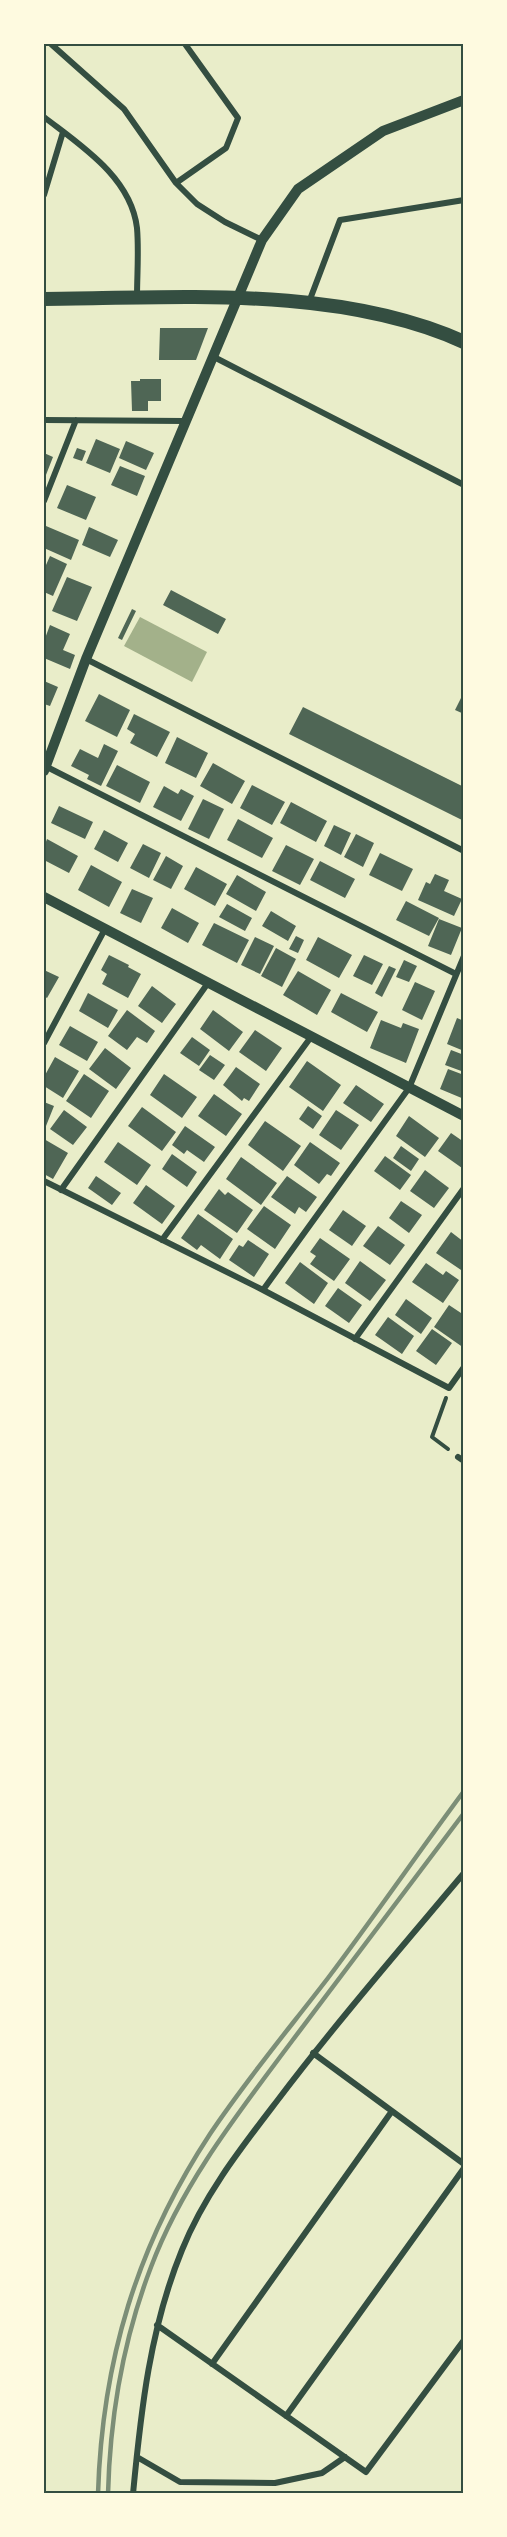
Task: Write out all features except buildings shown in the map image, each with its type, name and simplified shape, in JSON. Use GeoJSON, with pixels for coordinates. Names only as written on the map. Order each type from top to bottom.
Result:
{"type":"FeatureCollection","features":[{"type":"Feature","properties":{"kind":"main road"},"geometry":{"type":"LineString","coordinates":[[44,299],[236,298],[308,303],[375,313],[464,342]]}},
{"type":"Feature","properties":{"kind":"street"},"geometry":{"type":"LineString","coordinates":[[51,44],[124,109],[176,183],[197,204],[225,222],[262,240]]}},
{"type":"Feature","properties":{"kind":"street"},"geometry":{"type":"LineString","coordinates":[[176,183],[226,148],[238,118],[185,44]]}},
{"type":"Feature","properties":{"kind":"street"},"geometry":{"type":"LineString","coordinates":[[456,974],[44,769],[86,658],[262,240],[298,189],[383,131],[464,100]]}},
{"type":"Feature","properties":{"kind":"street"},"geometry":{"type":"LineString","coordinates":[[44,117],[93,155],[124,190],[137,226],[137,298]]}},
{"type":"Feature","properties":{"kind":"street"},"geometry":{"type":"LineString","coordinates":[[44,195],[63,132]]}},
{"type":"Feature","properties":{"kind":"street"},"geometry":{"type":"LineString","coordinates":[[308,303],[340,220],[464,200]]}},
{"type":"Feature","properties":{"kind":"street"},"geometry":{"type":"LineString","coordinates":[[212,356],[464,485]]}},
{"type":"Feature","properties":{"kind":"street"},"geometry":{"type":"LineString","coordinates":[[44,420],[184,421]]}},
{"type":"Feature","properties":{"kind":"street"},"geometry":{"type":"LineString","coordinates":[[44,501],[76,420]]}},
{"type":"Feature","properties":{"kind":"street"},"geometry":{"type":"LineString","coordinates":[[86,658],[464,850]]}},
{"type":"Feature","properties":{"kind":"street"},"geometry":{"type":"LineString","coordinates":[[44,897],[464,1116]]}},
{"type":"Feature","properties":{"kind":"street"},"geometry":{"type":"LineString","coordinates":[[44,1043],[105,929]]}},
{"type":"Feature","properties":{"kind":"street"},"geometry":{"type":"LineString","coordinates":[[263,1290],[409,1088],[464,956]]}},
{"type":"Feature","properties":{"kind":"street"},"geometry":{"type":"LineString","coordinates":[[62,1190],[208,984]]}},
{"type":"Feature","properties":{"kind":"street"},"geometry":{"type":"LineString","coordinates":[[162,1240],[311,1037]]}},
{"type":"Feature","properties":{"kind":"street"},"geometry":{"type":"LineString","coordinates":[[44,1181],[263,1290],[449,1388],[464,1367]]}},
{"type":"Feature","properties":{"kind":"street"},"geometry":{"type":"LineString","coordinates":[[355,1339],[464,1188]]}},
{"type":"Feature","properties":{"kind":"street"},"geometry":{"type":"LineString","coordinates":[[133,2493],[145,2384],[157,2325],[182,2249],[223,2172],[313,2053],[464,1873]]}},
{"type":"Feature","properties":{"kind":"street"},"geometry":{"type":"LineString","coordinates":[[286,2416],[464,2166],[313,2053]]}},
{"type":"Feature","properties":{"kind":"street"},"geometry":{"type":"LineString","coordinates":[[212,2364],[392,2111]]}},
{"type":"Feature","properties":{"kind":"street"},"geometry":{"type":"LineString","coordinates":[[157,2325],[366,2472],[464,2340]]}},
{"type":"Feature","properties":{"kind":"street"},"geometry":{"type":"LineString","coordinates":[[136,2457],[180,2482],[274,2483],[322,2472],[345,2457]]}},
{"type":"Feature","properties":{"kind":"path"},"geometry":{"type":"LineString","coordinates":[[449,1388],[432,1437],[461,1459]]}},
{"type":"Feature","properties":{"kind":"shaded area"},"geometry":{"type":"Polygon","coordinates":[[[140,617],[207,652],[192,682],[124,646],[140,617]]]}},
{"type":"Feature","properties":{"kind":"railway"},"geometry":{"type":"LineString","coordinates":[[98,2494],[107,2397],[116,2351],[128,2306],[162,2218],[184,2176],[224,2114],[328,1978],[464,1791]]}},
{"type":"Feature","properties":{"kind":"railway"},"geometry":{"type":"LineString","coordinates":[[108,2494],[115,2407],[126,2350],[151,2267],[179,2207],[213,2149],[252,2095],[464,1813]]}}]}
